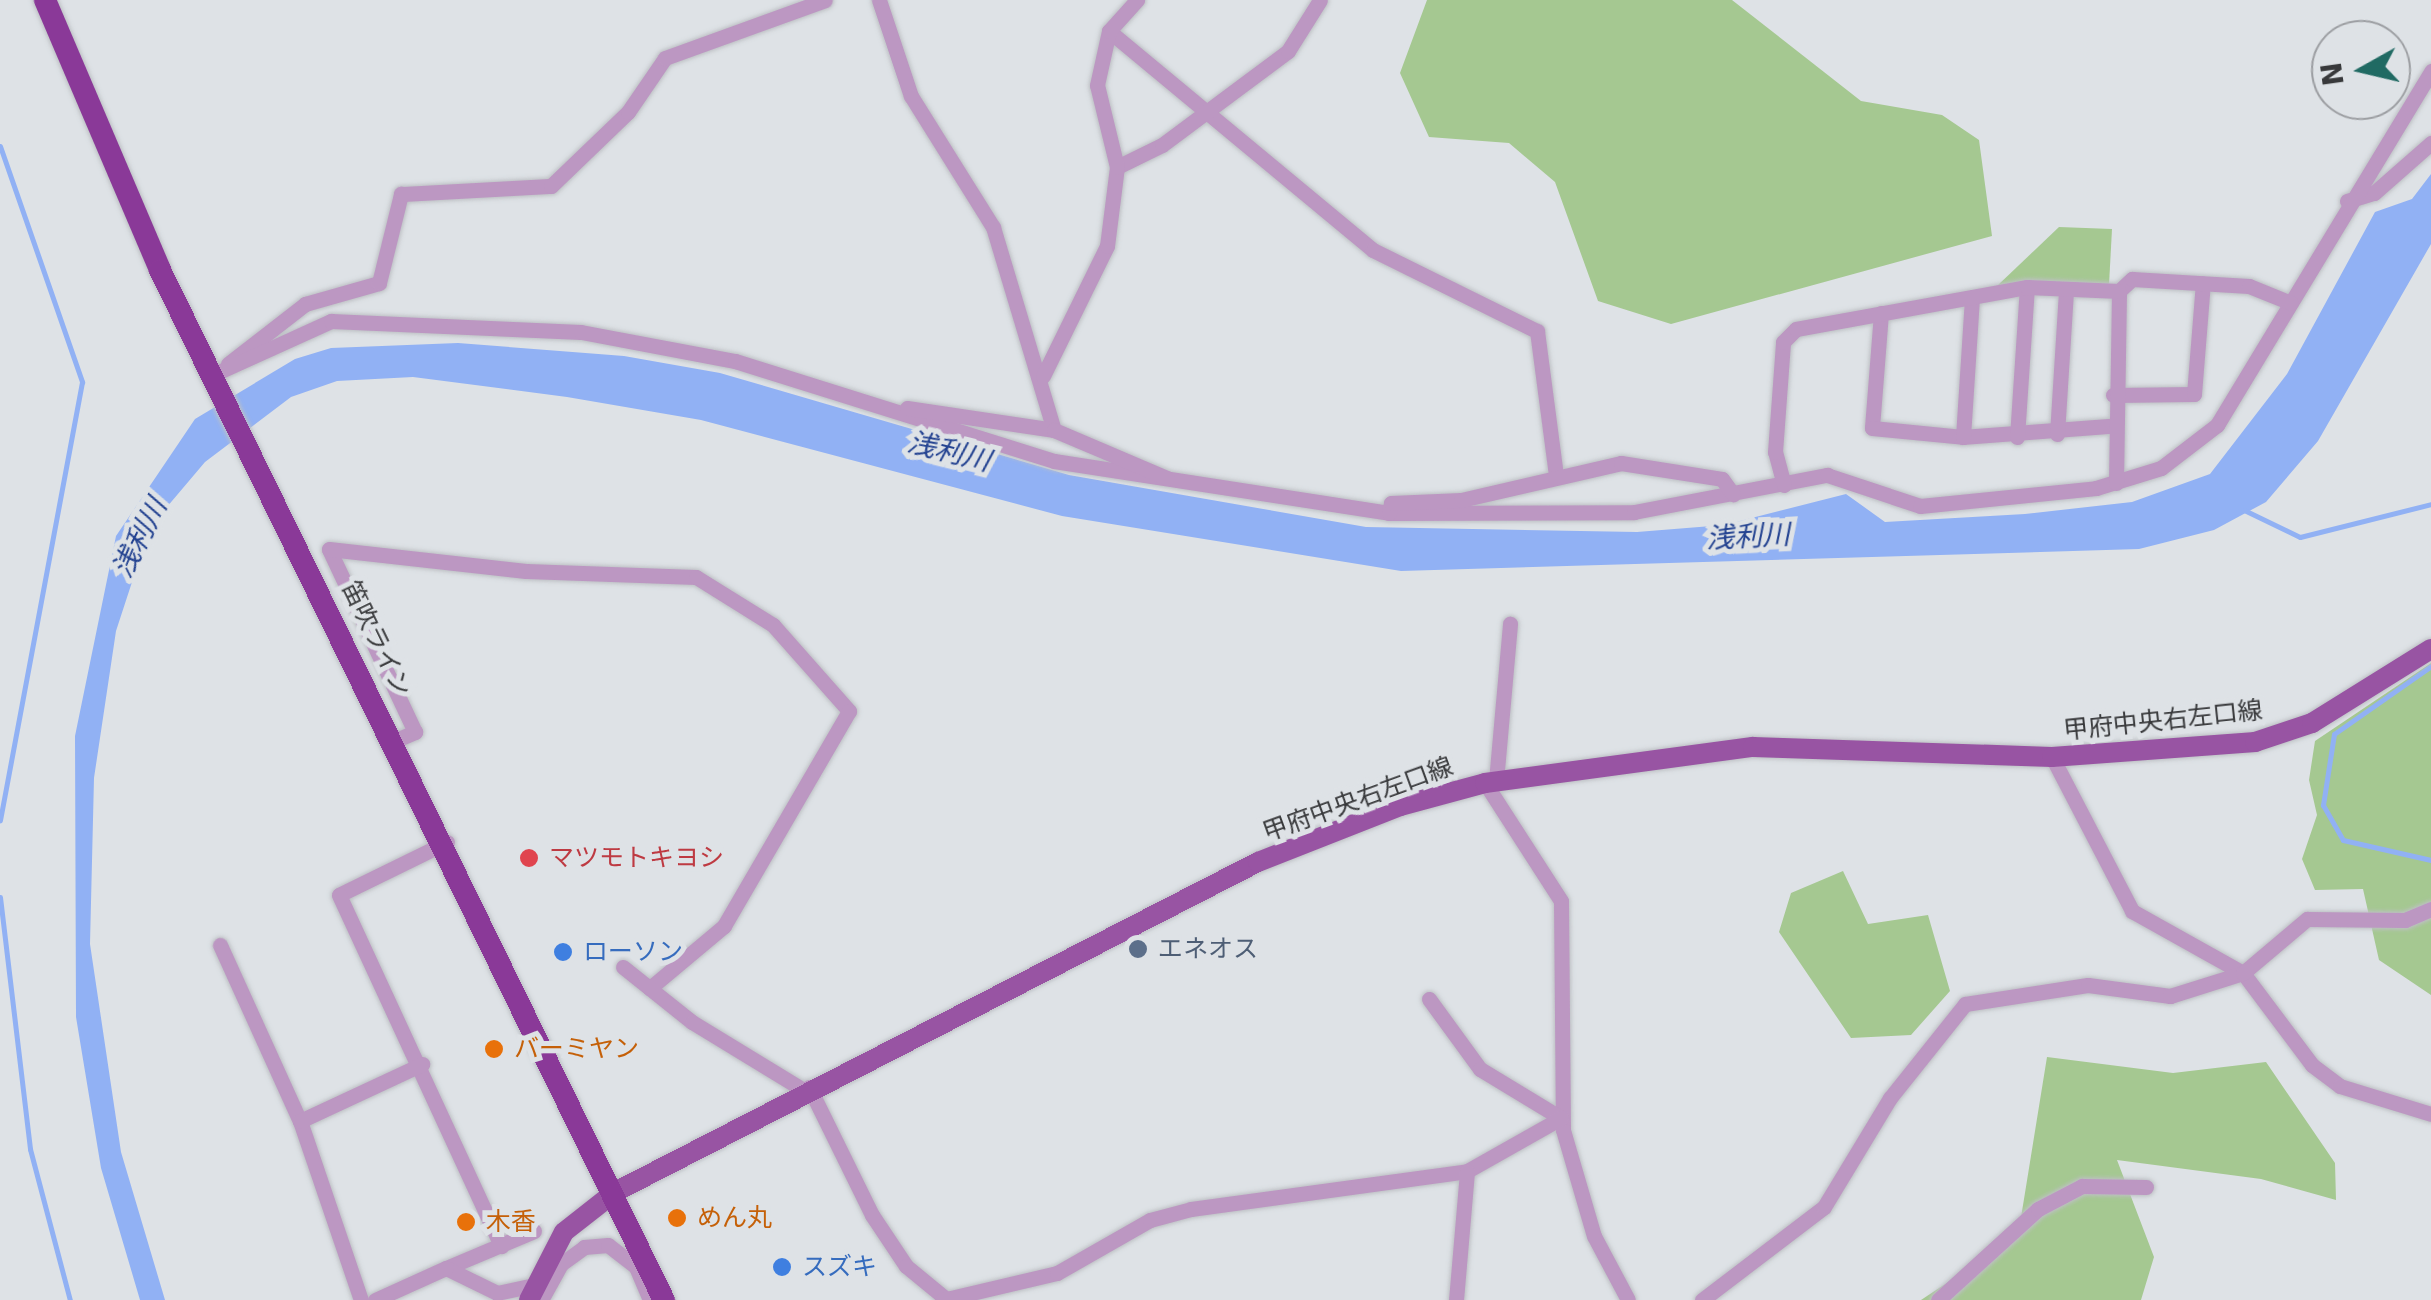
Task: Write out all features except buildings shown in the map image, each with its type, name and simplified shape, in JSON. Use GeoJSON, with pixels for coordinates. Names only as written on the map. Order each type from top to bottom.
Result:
{"type":"FeatureCollection","features":[{"type":"Feature","properties":{"kind":"highway","name":"笛吹ライン"},"geometry":{"type":"LineString","coordinates":[[45,0],[250,448],[446,842],[664,1300]]}},
{"type":"Feature","properties":{"kind":"main road","name":"甲府中央右左口線"},"geometry":{"type":"LineString","coordinates":[[535,1295],[564,1232],[614,1192],[807,1089],[1258,862],[1491,782],[1753,747],[2052,757],[2255,742],[2312,723],[2431,648]]}},
{"type":"Feature","properties":{"kind":"street"},"geometry":{"type":"LineString","coordinates":[[219,376],[305,304],[379,283],[401,194],[551,186],[628,112],[665,58],[825,0]]}},
{"type":"Feature","properties":{"kind":"street"},"geometry":{"type":"LineString","coordinates":[[880,0],[910,96],[993,227],[1054,430]]}},
{"type":"Feature","properties":{"kind":"street"},"geometry":{"type":"LineString","coordinates":[[1042,380],[1046,356],[1108,246],[1116,167],[1098,84],[1109,31],[1138,0]]}},
{"type":"Feature","properties":{"kind":"street"},"geometry":{"type":"LineString","coordinates":[[1116,167],[1162,145],[1201,108],[1288,51],[1320,0]]}},
{"type":"Feature","properties":{"kind":"street"},"geometry":{"type":"LineString","coordinates":[[1109,31],[1373,250],[1537,331],[1556,474]]}},
{"type":"Feature","properties":{"kind":"street"},"geometry":{"type":"LineString","coordinates":[[219,376],[330,321],[422,320],[636,339],[881,406],[1054,461],[1188,489],[1389,513],[1634,512],[1826,475],[1861,481],[1920,506],[2116,483],[2162,468],[2217,425],[2347,201],[2431,71]]}},
{"type":"Feature","properties":{"kind":"street"},"geometry":{"type":"LineString","coordinates":[[2347,201],[2374,193],[2431,142]]}},
{"type":"Feature","properties":{"kind":"street"},"geometry":{"type":"LineString","coordinates":[[1784,485],[1775,452],[1783,342],[1796,328],[2027,287],[2118,290],[2132,279],[2249,286],[2291,303]]}},
{"type":"Feature","properties":{"kind":"street"},"geometry":{"type":"LineString","coordinates":[[2113,395],[2194,394],[2203,283]]}},
{"type":"Feature","properties":{"kind":"street"},"geometry":{"type":"LineString","coordinates":[[2017,436],[2027,287]]}},
{"type":"Feature","properties":{"kind":"street"},"geometry":{"type":"LineString","coordinates":[[2058,434],[2066,289]]}},
{"type":"Feature","properties":{"kind":"street"},"geometry":{"type":"LineString","coordinates":[[2116,483],[2111,426],[2118,290]]}},
{"type":"Feature","properties":{"kind":"street"},"geometry":{"type":"LineString","coordinates":[[1963,438],[1972,297]]}},
{"type":"Feature","properties":{"kind":"street"},"geometry":{"type":"LineString","coordinates":[[1881,314],[1872,428],[1963,438],[2058,434],[2111,426]]}},
{"type":"Feature","properties":{"kind":"street"},"geometry":{"type":"LineString","coordinates":[[881,406],[1054,430],[1188,489]]}},
{"type":"Feature","properties":{"kind":"street"},"geometry":{"type":"LineString","coordinates":[[1389,513],[1390,503],[1460,500],[1556,474],[1621,463],[1722,480],[1733,494]]}},
{"type":"Feature","properties":{"kind":"street"},"geometry":{"type":"LineString","coordinates":[[396,740],[415,732],[329,549],[526,571],[696,577],[773,625],[848,711],[724,926],[650,988]]}},
{"type":"Feature","properties":{"kind":"street"},"geometry":{"type":"LineString","coordinates":[[1510,624],[1491,782],[1561,901],[1561,1118],[1594,1236],[1628,1300]]}},
{"type":"Feature","properties":{"kind":"street"},"geometry":{"type":"LineString","coordinates":[[2052,757],[2132,911],[2243,973],[2312,1065],[2340,1086],[2431,1114]]}},
{"type":"Feature","properties":{"kind":"street"},"geometry":{"type":"LineString","coordinates":[[446,842],[339,895],[422,1064],[501,1246]]}},
{"type":"Feature","properties":{"kind":"street"},"geometry":{"type":"LineString","coordinates":[[1702,1300],[1824,1207],[1874,1121],[1965,1004],[2088,985],[2170,996],[2243,973],[2307,919],[2405,920],[2431,908]]}},
{"type":"Feature","properties":{"kind":"street"},"geometry":{"type":"LineString","coordinates":[[220,946],[300,1121],[361,1300]]}},
{"type":"Feature","properties":{"kind":"street"},"geometry":{"type":"LineString","coordinates":[[623,966],[650,988],[807,1089],[872,1214],[906,1266],[943,1299],[972,1296],[1057,1272],[1150,1220],[1191,1208],[1467,1171],[1561,1118]]}},
{"type":"Feature","properties":{"kind":"street"},"geometry":{"type":"LineString","coordinates":[[1429,999],[1480,1069],[1561,1118]]}},
{"type":"Feature","properties":{"kind":"street"},"geometry":{"type":"LineString","coordinates":[[300,1121],[422,1064]]}},
{"type":"Feature","properties":{"kind":"street"},"geometry":{"type":"LineString","coordinates":[[1456,1300],[1467,1171]]}},
{"type":"Feature","properties":{"kind":"street"},"geometry":{"type":"LineString","coordinates":[[1938,1300],[2038,1209],[2082,1186],[2146,1187]]}},
{"type":"Feature","properties":{"kind":"street"},"geometry":{"type":"LineString","coordinates":[[375,1300],[534,1231]]}},
{"type":"Feature","properties":{"kind":"street"},"geometry":{"type":"LineString","coordinates":[[446,1268],[497,1293],[535,1295],[561,1264],[584,1246],[608,1245],[636,1266],[650,1300]]}},
{"type":"Feature","properties":{"kind":"green space"},"geometry":{"type":"Polygon","coordinates":[[[1427,0],[1732,0],[1861,101],[1942,115],[1979,140],[1992,236],[1671,324],[1598,301],[1555,182],[1509,143],[1429,137],[1400,73],[1427,0]]]}},
{"type":"Feature","properties":{"kind":"green space"},"geometry":{"type":"Polygon","coordinates":[[[2059,227],[2112,229],[2109,285],[1997,286],[2059,227]]]}},
{"type":"Feature","properties":{"kind":"green space"},"geometry":{"type":"Polygon","coordinates":[[[2431,663],[2431,995],[2379,960],[2363,889],[2315,890],[2302,859],[2317,815],[2309,780],[2315,741],[2431,663]]]}},
{"type":"Feature","properties":{"kind":"green space"},"geometry":{"type":"Polygon","coordinates":[[[1843,871],[1868,924],[1928,915],[1950,991],[1911,1035],[1851,1038],[1779,932],[1791,893],[1843,871]]]}},
{"type":"Feature","properties":{"kind":"green space"},"geometry":{"type":"Polygon","coordinates":[[[2047,1057],[2173,1073],[2266,1062],[2335,1163],[2336,1200],[2261,1179],[2117,1160],[2154,1257],[2141,1300],[1921,1300],[2018,1236],[2047,1057]]]}},
{"type":"Feature","properties":{"kind":"water","name":"浅利川"},"geometry":{"type":"Polygon","coordinates":[[[2431,174],[2431,244],[2318,441],[2266,502],[2214,530],[2139,549],[1401,571],[1062,516],[701,420],[567,397],[413,377],[337,381],[291,397],[205,462],[150,527],[116,631],[94,778],[90,944],[121,1152],[165,1300],[140,1300],[101,1168],[76,1017],[75,736],[116,536],[195,419],[295,359],[331,348],[458,343],[624,356],[720,373],[1069,475],[1366,527],[1637,532],[1724,525],[1846,494],[1885,522],[2025,514],[2132,502],[2210,474],[2287,374],[2375,212],[2412,199],[2431,174]]]}},
{"type":"Feature","properties":{"kind":"waterway"},"geometry":{"type":"LineString","coordinates":[[0,146],[82,382],[0,820]]}},
{"type":"Feature","properties":{"kind":"waterway"},"geometry":{"type":"LineString","coordinates":[[2244,510],[2300,537],[2431,504]]}},
{"type":"Feature","properties":{"kind":"waterway"},"geometry":{"type":"LineString","coordinates":[[2431,666],[2334,734],[2323,805],[2343,840],[2431,860]]}},
{"type":"Feature","properties":{"kind":"waterway"},"geometry":{"type":"LineString","coordinates":[[0,897],[30,1149],[70,1300]]}},
{"type":"Feature","properties":{"kind":"place","name":"マツモトキヨシ"},"geometry":{"type":"Point","coordinates":[529,858]}},
{"type":"Feature","properties":{"kind":"place","name":"エネオス"},"geometry":{"type":"Point","coordinates":[1138,949]}},
{"type":"Feature","properties":{"kind":"place","name":"ローソン"},"geometry":{"type":"Point","coordinates":[563,952]}},
{"type":"Feature","properties":{"kind":"place","name":"バーミヤン"},"geometry":{"type":"Point","coordinates":[494,1049]}},
{"type":"Feature","properties":{"kind":"place","name":"めん丸"},"geometry":{"type":"Point","coordinates":[677,1218]}},
{"type":"Feature","properties":{"kind":"place","name":"木香"},"geometry":{"type":"Point","coordinates":[466,1222]}},
{"type":"Feature","properties":{"kind":"place","name":"スズキ"},"geometry":{"type":"Point","coordinates":[782,1267]}}]}
